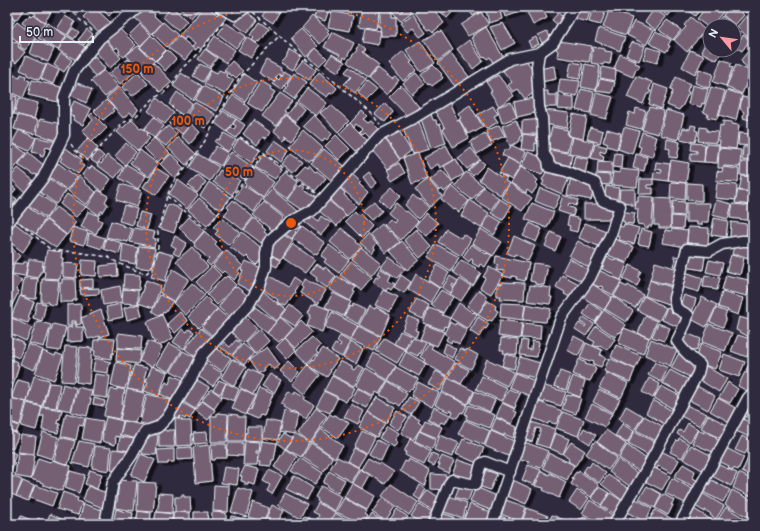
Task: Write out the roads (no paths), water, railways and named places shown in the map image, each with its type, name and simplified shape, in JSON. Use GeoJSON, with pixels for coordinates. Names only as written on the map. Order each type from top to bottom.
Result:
{"type":"FeatureCollection","features":[{"type":"Feature","properties":{"kind":"street"},"geometry":{"type":"LineString","coordinates":[[10,221],[43,178],[64,135],[64,97],[74,71],[100,38],[139,7]]}},
{"type":"Feature","properties":{"kind":"street"},"geometry":{"type":"LineString","coordinates":[[220,7],[235,15],[249,9]]}},
{"type":"Feature","properties":{"kind":"street"},"geometry":{"type":"LineString","coordinates":[[105,524],[113,482],[121,469],[132,456],[146,431],[158,427],[167,418],[192,377],[203,354],[249,304],[260,284],[266,267],[266,253],[268,244],[272,238],[291,222],[313,210],[380,136],[417,116],[510,59],[539,53],[553,43],[575,7]]}},
{"type":"Feature","properties":{"kind":"street"},"geometry":{"type":"LineString","coordinates":[[492,524],[561,318],[590,278],[610,234],[620,206],[601,200],[595,183],[566,170],[548,167],[548,160],[544,154],[542,118],[539,107],[537,66],[539,53]]}},
{"type":"Feature","properties":{"kind":"street"},"geometry":{"type":"LineString","coordinates":[[614,524],[646,470],[698,372],[700,365],[692,360],[677,342],[688,315],[676,308],[674,298],[687,249],[709,252],[722,244],[753,241]]}},
{"type":"Feature","properties":{"kind":"street"},"geometry":{"type":"LineString","coordinates":[[680,524],[721,450],[745,402],[753,393]]}},
{"type":"Feature","properties":{"kind":"street"},"geometry":{"type":"LineString","coordinates":[[434,524],[449,484],[452,480],[475,485],[481,464],[485,462],[510,472]]}}]}
